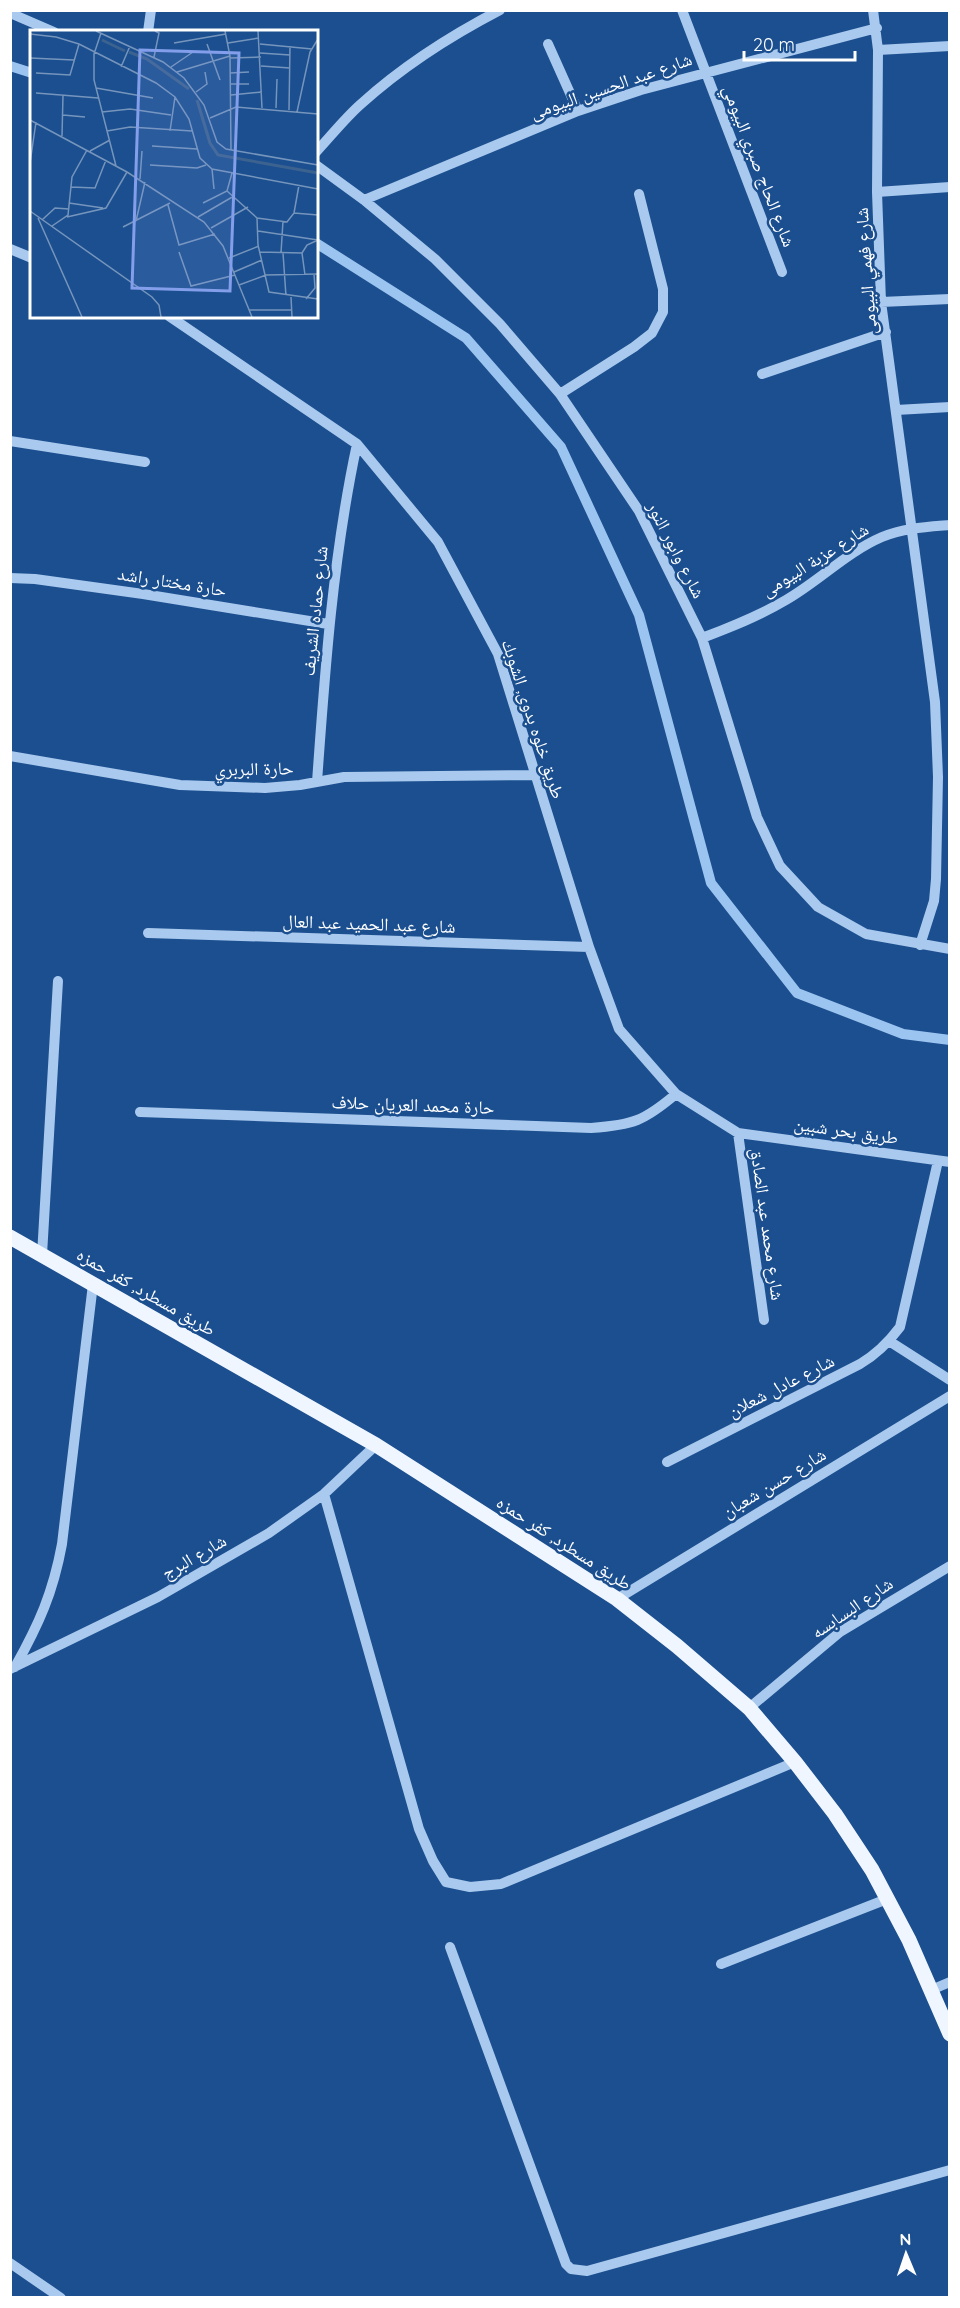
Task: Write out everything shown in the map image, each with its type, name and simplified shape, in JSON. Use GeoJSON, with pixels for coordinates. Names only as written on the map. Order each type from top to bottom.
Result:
{"type":"FeatureCollection","features":[{"type":"Feature","properties":{"kind":"main road","name":"طريق مسطرد, كفر حمزه"},"geometry":{"type":"LineString","coordinates":[[10,1237],[376,1445],[616,1599],[677,1646],[749,1708],[835,1814],[872,1870],[909,1940],[950,2034]]}},
{"type":"Feature","properties":{"kind":"street"},"geometry":{"type":"LineString","coordinates":[[148,30],[151,10]]}},
{"type":"Feature","properties":{"kind":"street"},"geometry":{"type":"LineString","coordinates":[[318,150],[359,105],[407,65],[459,32],[500,10]]}},
{"type":"Feature","properties":{"kind":"street","name":"شارع الحاج صبري البيومي"},"geometry":{"type":"LineString","coordinates":[[682,10],[782,272]]}},
{"type":"Feature","properties":{"kind":"street","name":"شارع فهمي البيومى"},"geometry":{"type":"LineString","coordinates":[[873,10],[878,50],[877,192],[881,302],[934,702],[938,777],[934,901],[920,945]]}},
{"type":"Feature","properties":{"kind":"street"},"geometry":{"type":"LineString","coordinates":[[10,13],[49,30]]}},
{"type":"Feature","properties":{"kind":"street","name":"شارع عبد الحسين البيومى"},"geometry":{"type":"LineString","coordinates":[[364,200],[578,111],[704,72],[877,28]]}},
{"type":"Feature","properties":{"kind":"street"},"geometry":{"type":"LineString","coordinates":[[548,44],[578,111]]}},
{"type":"Feature","properties":{"kind":"street"},"geometry":{"type":"LineString","coordinates":[[878,50],[950,46]]}},
{"type":"Feature","properties":{"kind":"street","name":"شارع وابور النور"},"geometry":{"type":"LineString","coordinates":[[318,166],[364,200],[435,259],[500,324],[560,394],[639,511],[702,638],[757,817],[780,866],[818,907],[866,934],[950,949]]}},
{"type":"Feature","properties":{"kind":"street"},"geometry":{"type":"LineString","coordinates":[[877,192],[950,187]]}},
{"type":"Feature","properties":{"kind":"street"},"geometry":{"type":"LineString","coordinates":[[560,394],[652,333],[663,312],[663,289],[639,194]]}},
{"type":"Feature","properties":{"kind":"street"},"geometry":{"type":"LineString","coordinates":[[10,249],[30,257]]}},
{"type":"Feature","properties":{"kind":"street"},"geometry":{"type":"LineString","coordinates":[[881,302],[950,298]]}},
{"type":"Feature","properties":{"kind":"street","name":"طريق خلوه بدوى, الشوبك"},"geometry":{"type":"LineString","coordinates":[[172,318],[357,444],[438,542],[498,654],[589,947],[619,1029],[676,1094],[738,1133]]}},
{"type":"Feature","properties":{"kind":"street"},"geometry":{"type":"LineString","coordinates":[[762,374],[886,332]]}},
{"type":"Feature","properties":{"kind":"street"},"geometry":{"type":"LineString","coordinates":[[896,410],[950,407]]}},
{"type":"Feature","properties":{"kind":"street"},"geometry":{"type":"LineString","coordinates":[[10,441],[145,462]]}},
{"type":"Feature","properties":{"kind":"street","name":"شارع حماده الشريف"},"geometry":{"type":"LineString","coordinates":[[317,782],[328,624],[338,550],[357,444]]}},
{"type":"Feature","properties":{"kind":"street","name":"شارع عزبة البيومى"},"geometry":{"type":"LineString","coordinates":[[702,638],[748,620],[786,600],[882,537],[911,528],[950,525]]}},
{"type":"Feature","properties":{"kind":"street","name":"حارة مختار راشد"},"geometry":{"type":"LineString","coordinates":[[10,578],[35,579],[143,594],[328,624]]}},
{"type":"Feature","properties":{"kind":"street","name":"حارة البربري"},"geometry":{"type":"LineString","coordinates":[[10,756],[180,785],[265,788],[344,777],[535,775]]}},
{"type":"Feature","properties":{"kind":"street","name":"شارع عبد الحميد عبد العال"},"geometry":{"type":"LineString","coordinates":[[148,933],[589,947]]}},
{"type":"Feature","properties":{"kind":"street"},"geometry":{"type":"LineString","coordinates":[[42,1255],[58,981]]}},
{"type":"Feature","properties":{"kind":"street","name":"حارة محمد العريان حلاف"},"geometry":{"type":"LineString","coordinates":[[140,1112],[591,1128],[622,1126],[652,1114],[676,1094]]}},
{"type":"Feature","properties":{"kind":"street","name":"طريق بحر شبين"},"geometry":{"type":"LineString","coordinates":[[738,1133],[950,1162]]}},
{"type":"Feature","properties":{"kind":"street","name":"شارع محمد عبد الصادق"},"geometry":{"type":"LineString","coordinates":[[738,1133],[764,1320]]}},
{"type":"Feature","properties":{"kind":"street","name":"شارع عادل شعلان"},"geometry":{"type":"LineString","coordinates":[[667,1462],[860,1364],[876,1354],[889,1341],[900,1327],[938,1161]]}},
{"type":"Feature","properties":{"kind":"street"},"geometry":{"type":"LineString","coordinates":[[13,1668],[39,1624],[55,1579],[62,1544],[93,1284]]}},
{"type":"Feature","properties":{"kind":"street"},"geometry":{"type":"LineString","coordinates":[[889,1341],[950,1380]]}},
{"type":"Feature","properties":{"kind":"street","name":"شارع حسن شعبان"},"geometry":{"type":"LineString","coordinates":[[616,1599],[950,1396]]}},
{"type":"Feature","properties":{"kind":"street","name":"شارع البرج"},"geometry":{"type":"LineString","coordinates":[[13,1668],[158,1597],[269,1533],[324,1494],[376,1445]]}},
{"type":"Feature","properties":{"kind":"street"},"geometry":{"type":"LineString","coordinates":[[324,1494],[419,1828],[433,1861],[446,1882],[470,1887],[501,1884],[795,1762]]}},
{"type":"Feature","properties":{"kind":"street","name":"شارع البسابسه"},"geometry":{"type":"LineString","coordinates":[[749,1708],[840,1632],[950,1566]]}},
{"type":"Feature","properties":{"kind":"street"},"geometry":{"type":"LineString","coordinates":[[721,1964],[887,1899]]}},
{"type":"Feature","properties":{"kind":"street"},"geometry":{"type":"LineString","coordinates":[[450,1947],[566,2264],[571,2269],[587,2271],[950,2170]]}},
{"type":"Feature","properties":{"kind":"street"},"geometry":{"type":"LineString","coordinates":[[931,1990],[950,1982]]}},
{"type":"Feature","properties":{"kind":"street"},"geometry":{"type":"LineString","coordinates":[[10,2263],[61,2298]]}},
{"type":"Feature","properties":{"kind":"waterway"},"geometry":{"type":"LineString","coordinates":[[10,66],[30,72]]}},
{"type":"Feature","properties":{"kind":"waterway"},"geometry":{"type":"LineString","coordinates":[[318,244],[466,338],[561,447],[639,615],[711,883],[797,993],[903,1034],[950,1040]]}}]}
